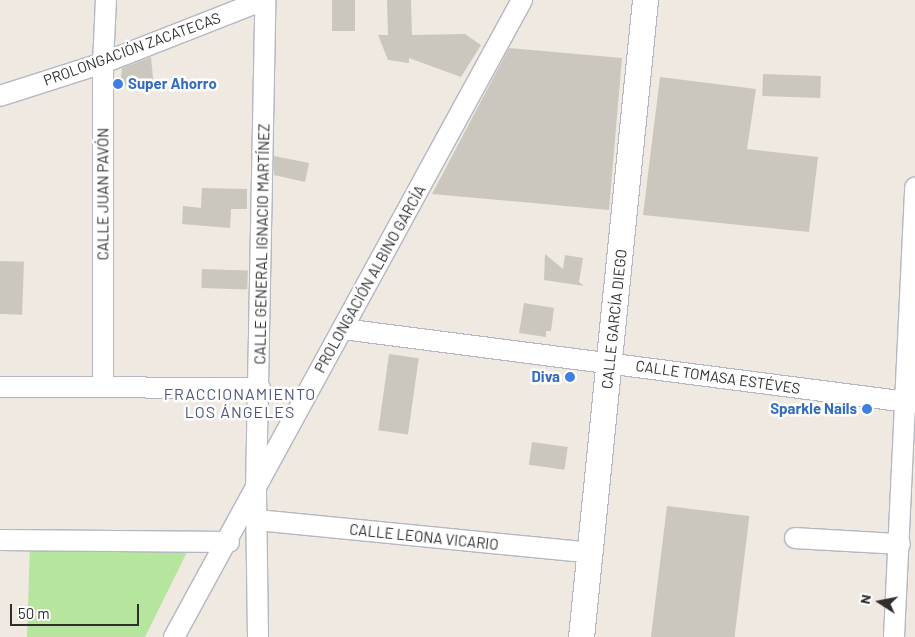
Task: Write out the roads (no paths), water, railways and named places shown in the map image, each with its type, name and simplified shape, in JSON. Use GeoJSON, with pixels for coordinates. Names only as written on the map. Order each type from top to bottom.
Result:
{"type":"FeatureCollection","features":[{"type":"Feature","properties":{"kind":"street","name":"CALLE JUAN PAVÓN"},"geometry":{"type":"LineString","coordinates":[[103,387],[103,63],[106,0]]}},
{"type":"Feature","properties":{"kind":"street","name":"PROLONGACIÓN ZACATECAS"},"geometry":{"type":"LineString","coordinates":[[0,96],[103,63],[264,0]]}},
{"type":"Feature","properties":{"kind":"street","name":"CALLE GENERAL IGNACIO MARTÍNEZ"},"geometry":{"type":"LineString","coordinates":[[258,637],[256,490],[260,388],[264,0]]}},
{"type":"Feature","properties":{"kind":"street","name":"PROLONGACIÓN ALBINO GARCÍA"},"geometry":{"type":"LineString","coordinates":[[174,637],[229,542],[343,329],[525,0]]}},
{"type":"Feature","properties":{"kind":"street","name":"CALLE GARCÍA DIEGO"},"geometry":{"type":"LineString","coordinates":[[581,637],[592,553],[645,0]]}},
{"type":"Feature","properties":{"kind":"street"},"geometry":{"type":"LineString","coordinates":[[894,637],[909,403],[915,187]]}},
{"type":"Feature","properties":{"kind":"street","name":"CALLE TOMASA ESTÉVES"},"geometry":{"type":"LineString","coordinates":[[343,329],[610,362],[909,403]]}},
{"type":"Feature","properties":{"kind":"street"},"geometry":{"type":"LineString","coordinates":[[0,387],[260,388]]}},
{"type":"Feature","properties":{"kind":"street","name":"CALLE LEONA VICARIO"},"geometry":{"type":"LineString","coordinates":[[257,520],[592,553]]}},
{"type":"Feature","properties":{"kind":"street"},"geometry":{"type":"LineString","coordinates":[[795,538],[900,544]]}},
{"type":"Feature","properties":{"kind":"street"},"geometry":{"type":"LineString","coordinates":[[0,540],[229,542]]}},
{"type":"Feature","properties":{"kind":"place","name":"Super Ahorro"},"geometry":{"type":"Point","coordinates":[118,84]}},
{"type":"Feature","properties":{"kind":"place","name":"Diva"},"geometry":{"type":"Point","coordinates":[570,377]}},
{"type":"Feature","properties":{"kind":"place","name":"Sparkle Nails"},"geometry":{"type":"Point","coordinates":[867,409]}},
{"type":"Feature","properties":{"kind":"district","name":"FRACCIONAMIENTO LOS ÁNGELES"},"geometry":{"type":"Point","coordinates":[240,403]}}]}
